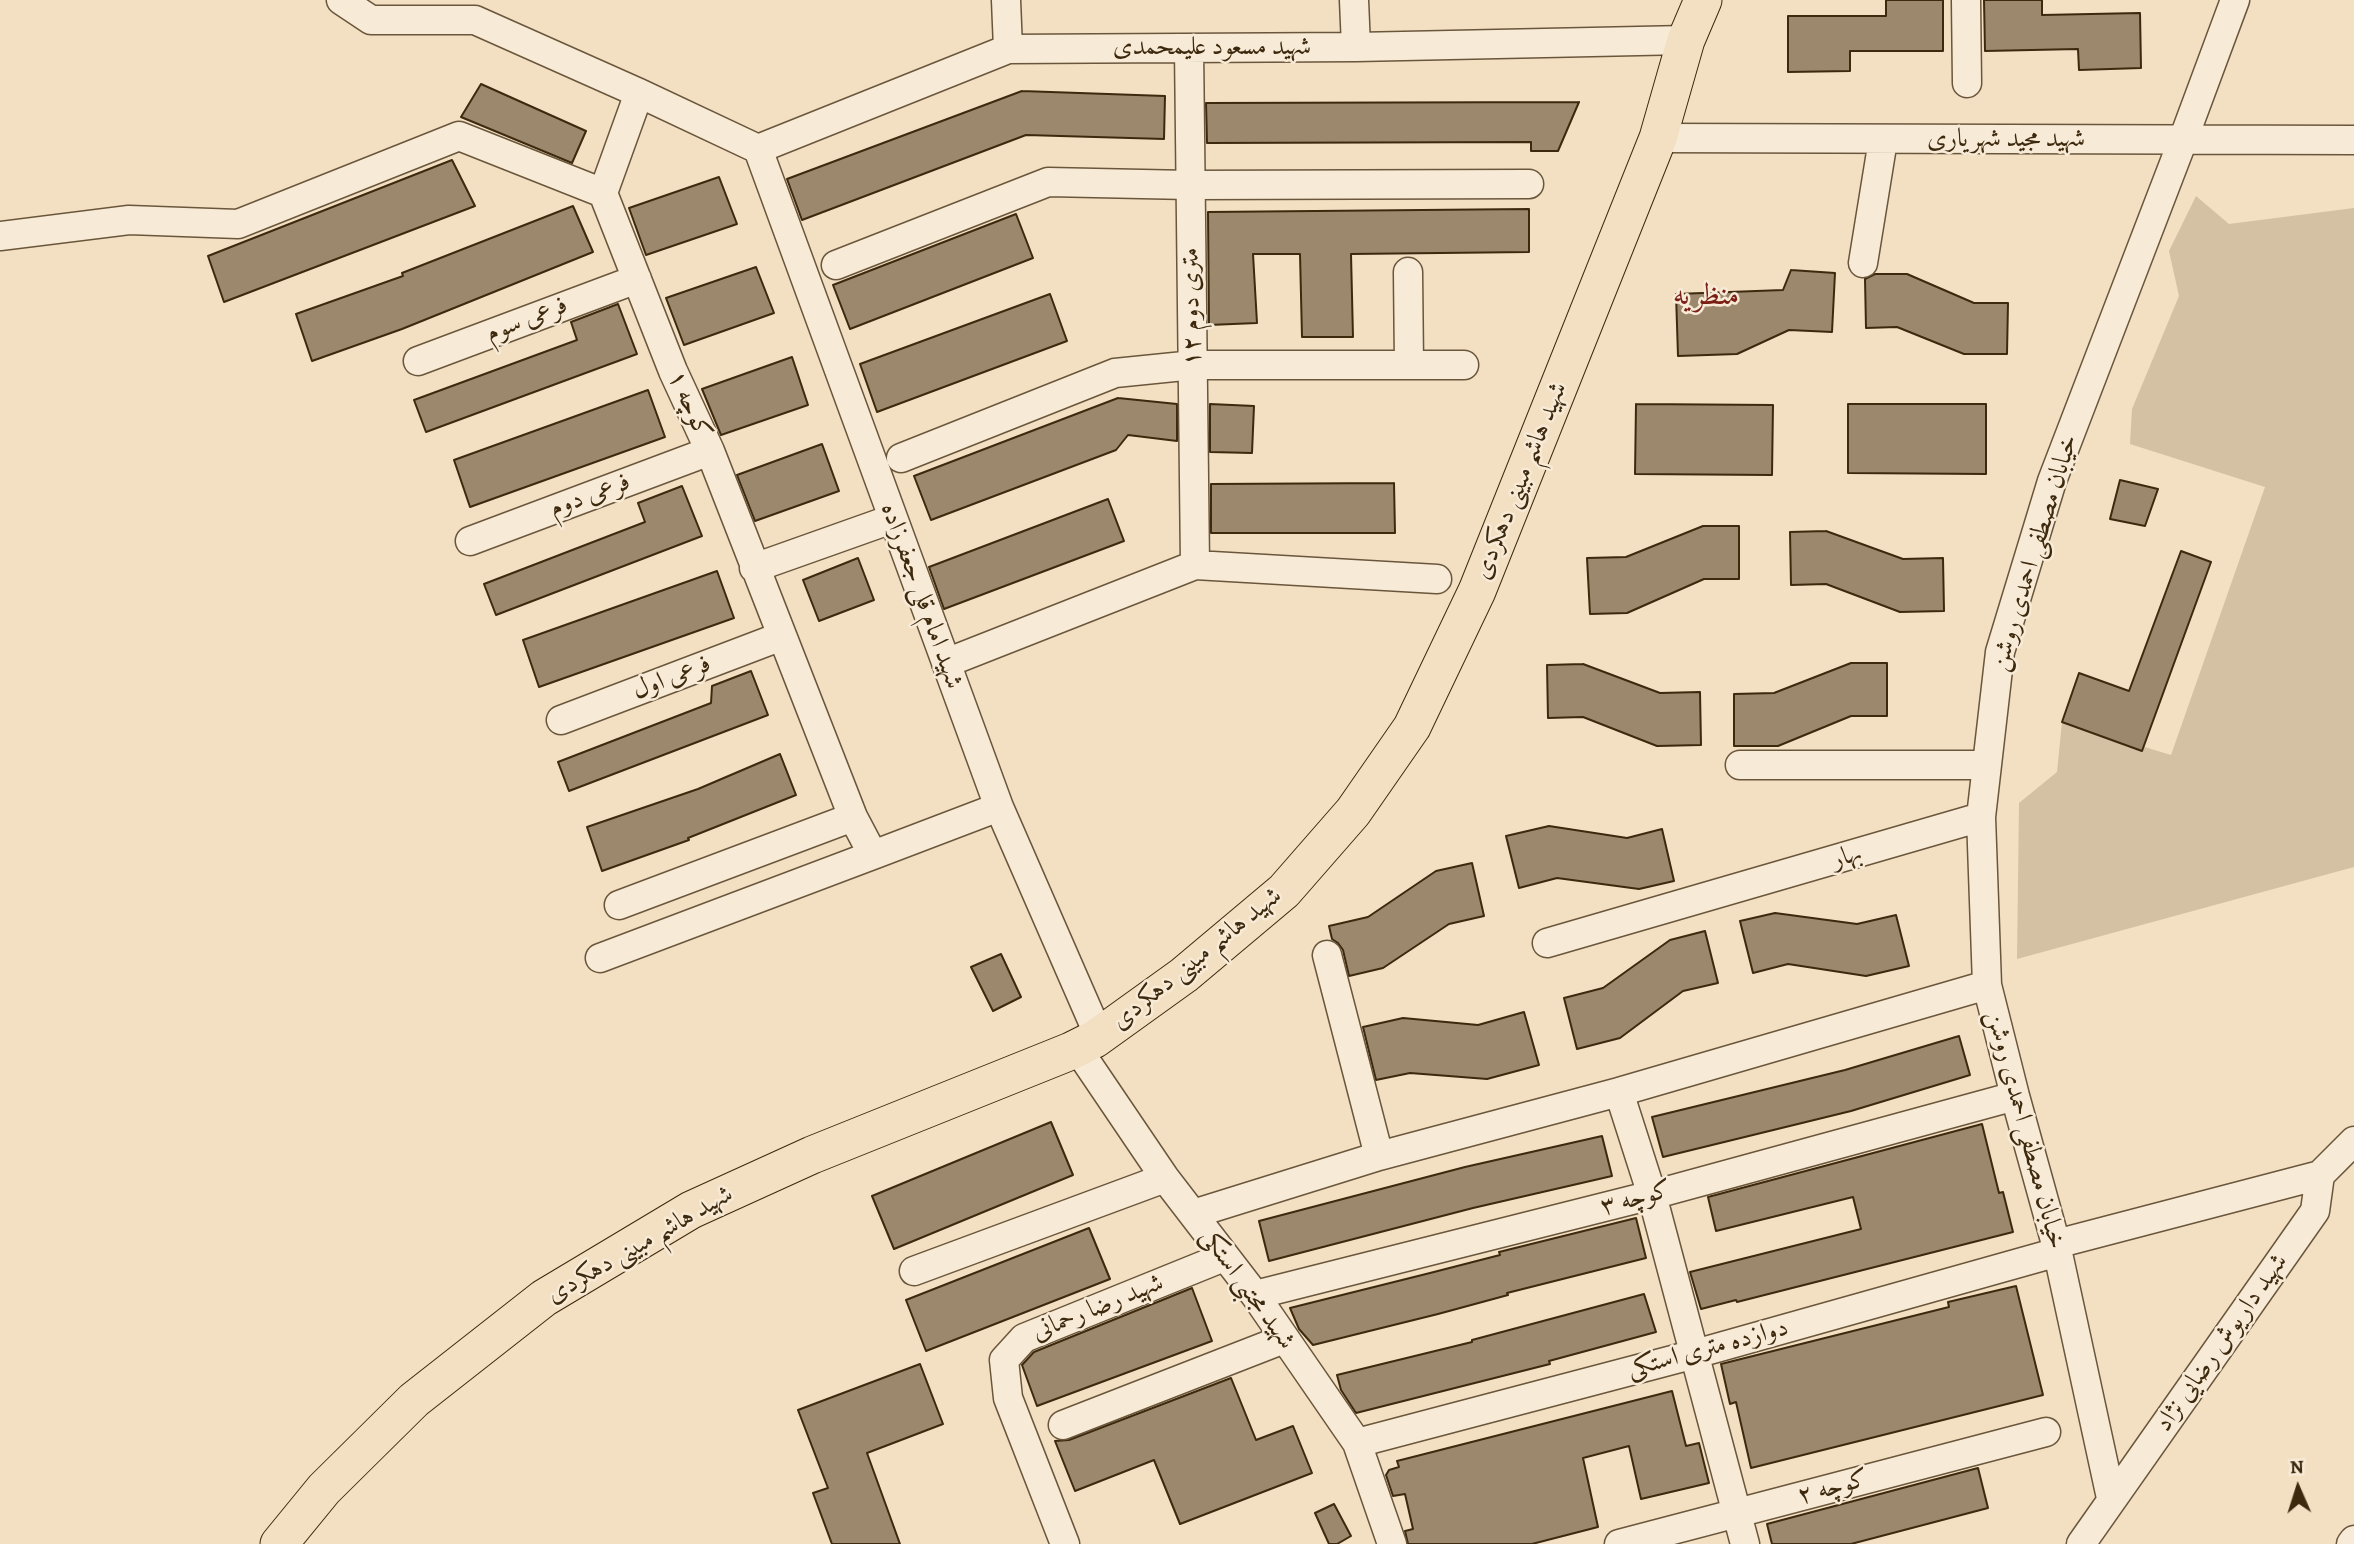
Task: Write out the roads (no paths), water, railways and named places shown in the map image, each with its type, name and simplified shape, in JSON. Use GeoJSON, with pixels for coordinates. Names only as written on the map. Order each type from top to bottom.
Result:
{"type":"FeatureCollection","features":[{"type":"Feature","properties":{"kind":"main road","name":"شهید هاشم مبینی دهکردی"},"geometry":{"type":"LineString","coordinates":[[279,1544],[324,1489],[414,1400],[544,1298],[691,1210],[812,1155],[1088,1042],[1184,975],[1284,891],[1353,812],[1412,727],[1477,591],[1658,138],[1686,40],[1703,0]]}},
{"type":"Feature","properties":{"kind":"street"},"geometry":{"type":"LineString","coordinates":[[341,0],[371,20],[473,10],[758,149]]}},
{"type":"Feature","properties":{"kind":"street"},"geometry":{"type":"LineString","coordinates":[[1006,0],[1008,49]]}},
{"type":"Feature","properties":{"kind":"street"},"geometry":{"type":"LineString","coordinates":[[1354,0],[1356,47]]}},
{"type":"Feature","properties":{"kind":"street"},"geometry":{"type":"LineString","coordinates":[[1966,0],[1967,82]]}},
{"type":"Feature","properties":{"kind":"street","name":"خیابان مصطفی احمدی روشن"},"geometry":{"type":"LineString","coordinates":[[2111,1498],[2057,1248],[1987,985],[1981,817],[2000,652],[2052,481],[2235,0]]}},
{"type":"Feature","properties":{"kind":"street","name":"شهید مسعود علیمحمدی"},"geometry":{"type":"LineString","coordinates":[[758,149],[1008,49],[1356,47],[1686,40]]}},
{"type":"Feature","properties":{"kind":"street","name":"۱۲ متری دوم"},"geometry":{"type":"LineString","coordinates":[[1189,48],[1195,565]]}},
{"type":"Feature","properties":{"kind":"street"},"geometry":{"type":"LineString","coordinates":[[0,236],[129,220],[238,223],[458,136],[603,193],[639,93]]}},
{"type":"Feature","properties":{"kind":"street","name":"شهید مجید شهریاری"},"geometry":{"type":"LineString","coordinates":[[1658,138],[2354,140]]}},
{"type":"Feature","properties":{"kind":"street"},"geometry":{"type":"LineString","coordinates":[[1863,263],[1883,140]]}},
{"type":"Feature","properties":{"kind":"street","name":"شهید امام قلی جعفرزاده"},"geometry":{"type":"LineString","coordinates":[[758,149],[892,519],[1088,1042]]}},
{"type":"Feature","properties":{"kind":"street"},"geometry":{"type":"LineString","coordinates":[[836,265],[1048,182],[1189,185],[1529,184]]}},
{"type":"Feature","properties":{"kind":"street","name":"کوچه ۱"},"geometry":{"type":"LineString","coordinates":[[603,193],[673,371],[710,452],[853,817],[873,855]]}},
{"type":"Feature","properties":{"kind":"street"},"geometry":{"type":"LineString","coordinates":[[1408,272],[1409,365]]}},
{"type":"Feature","properties":{"kind":"street","name":"فرعی سوم"},"geometry":{"type":"LineString","coordinates":[[418,361],[637,279]]}},
{"type":"Feature","properties":{"kind":"street"},"geometry":{"type":"LineString","coordinates":[[901,458],[1115,373],[1194,365],[1464,366]]}},
{"type":"Feature","properties":{"kind":"street","name":"فرعی دوم"},"geometry":{"type":"LineString","coordinates":[[470,541],[710,452]]}},
{"type":"Feature","properties":{"kind":"street"},"geometry":{"type":"LineString","coordinates":[[754,568],[892,519]]}},
{"type":"Feature","properties":{"kind":"street"},"geometry":{"type":"LineString","coordinates":[[946,663],[1195,565],[1437,579]]}},
{"type":"Feature","properties":{"kind":"street","name":"فرعی اول"},"geometry":{"type":"LineString","coordinates":[[561,720],[782,636]]}},
{"type":"Feature","properties":{"kind":"street"},"geometry":{"type":"LineString","coordinates":[[1740,765],[1987,765]]}},
{"type":"Feature","properties":{"kind":"street"},"geometry":{"type":"LineString","coordinates":[[600,958],[999,807]]}},
{"type":"Feature","properties":{"kind":"street"},"geometry":{"type":"LineString","coordinates":[[620,905],[853,817]]}},
{"type":"Feature","properties":{"kind":"street","name":"بهار"},"geometry":{"type":"LineString","coordinates":[[1547,943],[1713,897],[1981,817]]}},
{"type":"Feature","properties":{"kind":"street"},"geometry":{"type":"LineString","coordinates":[[1327,955],[1379,1156]]}},
{"type":"Feature","properties":{"kind":"street"},"geometry":{"type":"LineString","coordinates":[[1193,1214],[1379,1156],[1619,1092],[1987,985]]}},
{"type":"Feature","properties":{"kind":"street","name":"شهید مجتبی استکی"},"geometry":{"type":"LineString","coordinates":[[1088,1042],[1165,1178],[1255,1295],[1357,1443],[1392,1544]]}},
{"type":"Feature","properties":{"kind":"street"},"geometry":{"type":"LineString","coordinates":[[1619,1092],[1652,1195],[1745,1544]]}},
{"type":"Feature","properties":{"kind":"street","name":"کوچه ۳"},"geometry":{"type":"LineString","coordinates":[[1255,1295],[1652,1195],[2015,1096]]}},
{"type":"Feature","properties":{"kind":"street"},"geometry":{"type":"LineString","coordinates":[[2320,1175],[2354,1141]]}},
{"type":"Feature","properties":{"kind":"street","name":"دوازده متری استکی"},"geometry":{"type":"LineString","coordinates":[[1357,1443],[1695,1354],[2057,1248],[2320,1175]]}},
{"type":"Feature","properties":{"kind":"street","name":"شهید داریوش رضایی نژاد"},"geometry":{"type":"LineString","coordinates":[[2081,1544],[2315,1210],[2320,1175]]}},
{"type":"Feature","properties":{"kind":"street"},"geometry":{"type":"LineString","coordinates":[[914,1271],[1165,1178]]}},
{"type":"Feature","properties":{"kind":"street","name":"شهید رضا رحمانی"},"geometry":{"type":"LineString","coordinates":[[1065,1544],[1008,1398],[1004,1360],[1024,1338],[1224,1256]]}},
{"type":"Feature","properties":{"kind":"street"},"geometry":{"type":"LineString","coordinates":[[1063,1425],[1284,1339]]}},
{"type":"Feature","properties":{"kind":"street","name":"کوچه ۲"},"geometry":{"type":"LineString","coordinates":[[1619,1544],[2046,1432]]}},
{"type":"Feature","properties":{"kind":"street"},"geometry":{"type":"LineString","coordinates":[[2351,1544],[2354,1540]]}},
{"type":"Feature","properties":{"kind":"district","name":"منظریه"},"geometry":{"type":"Point","coordinates":[1706,297]}}]}
